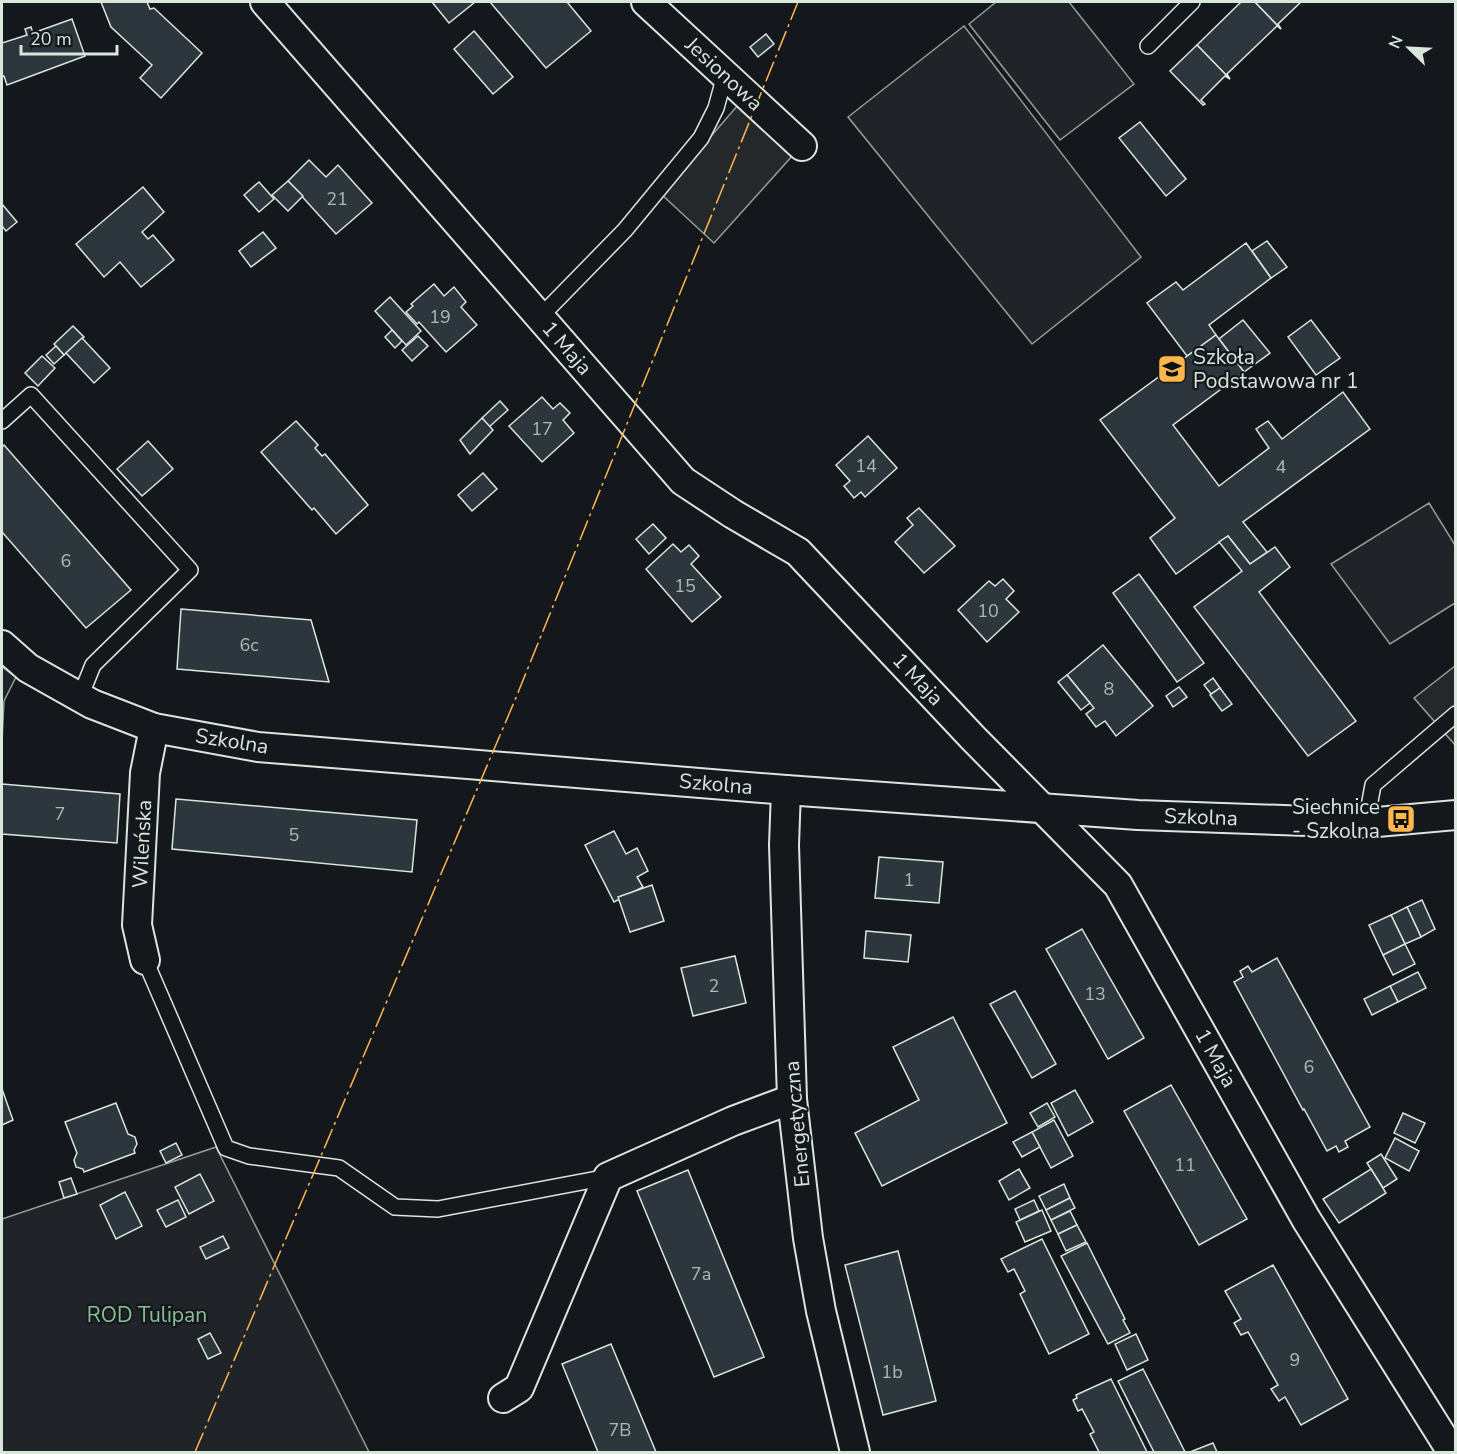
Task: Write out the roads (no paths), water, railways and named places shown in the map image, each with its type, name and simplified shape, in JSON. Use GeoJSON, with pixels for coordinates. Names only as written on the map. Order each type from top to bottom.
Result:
{"type":"FeatureCollection","features":[{"type":"Feature","properties":{"kind":"street","name":"1 Maja"},"geometry":{"type":"LineString","coordinates":[[265,2],[683,481],[733,514],[798,552],[973,738],[1118,885],[1306,1219],[1452,1452]]}},
{"type":"Feature","properties":{"kind":"street","name":"Jesionowa"},"geometry":{"type":"LineString","coordinates":[[646,2],[801,146]]}},
{"type":"Feature","properties":{"kind":"street","name":"Szkolna"},"geometry":{"type":"LineString","coordinates":[[2,645],[28,668],[92,704],[154,728],[258,747],[786,790],[1149,815],[1366,823],[1455,815]]}},
{"type":"Feature","properties":{"kind":"street","name":"Wileńska"},"geometry":{"type":"LineString","coordinates":[[145,960],[137,925],[145,773],[154,728]]}},
{"type":"Feature","properties":{"kind":"street","name":"Energetyczna"},"geometry":{"type":"LineString","coordinates":[[786,790],[784,845],[792,1099],[808,1238],[821,1311],[855,1452]]}},
{"type":"Feature","properties":{"kind":"street"},"geometry":{"type":"LineString","coordinates":[[502,1398],[519,1388],[608,1177],[733,1121],[792,1099]]}},
{"type":"Feature","properties":{"kind":"lane"},"geometry":{"type":"LineString","coordinates":[[1148,46],[1192,2]]}},
{"type":"Feature","properties":{"kind":"lane"},"geometry":{"type":"LineString","coordinates":[[540,317],[625,230],[701,138],[717,108],[725,75]]}},
{"type":"Feature","properties":{"kind":"lane"},"geometry":{"type":"LineString","coordinates":[[2,422],[31,395],[190,570],[93,665],[80,697]]}},
{"type":"Feature","properties":{"kind":"lane"},"geometry":{"type":"LineString","coordinates":[[1366,823],[1373,785],[1455,714]]}},
{"type":"Feature","properties":{"kind":"lane"},"geometry":{"type":"LineString","coordinates":[[145,960],[226,1148],[249,1156],[339,1168],[395,1208],[438,1209],[608,1177]]}},
{"type":"Feature","properties":{"kind":"place","name":"Szkoła Podstawowa nr 1"},"geometry":{"type":"Point","coordinates":[1172,369]}},
{"type":"Feature","properties":{"kind":"place","name":"Siechnice - Szkolna"},"geometry":{"type":"Point","coordinates":[1401,819]}},
{"type":"Feature","properties":{"kind":"park label","name":"ROD Tulipan"},"geometry":{"type":"Point","coordinates":[147,1315]}}]}
